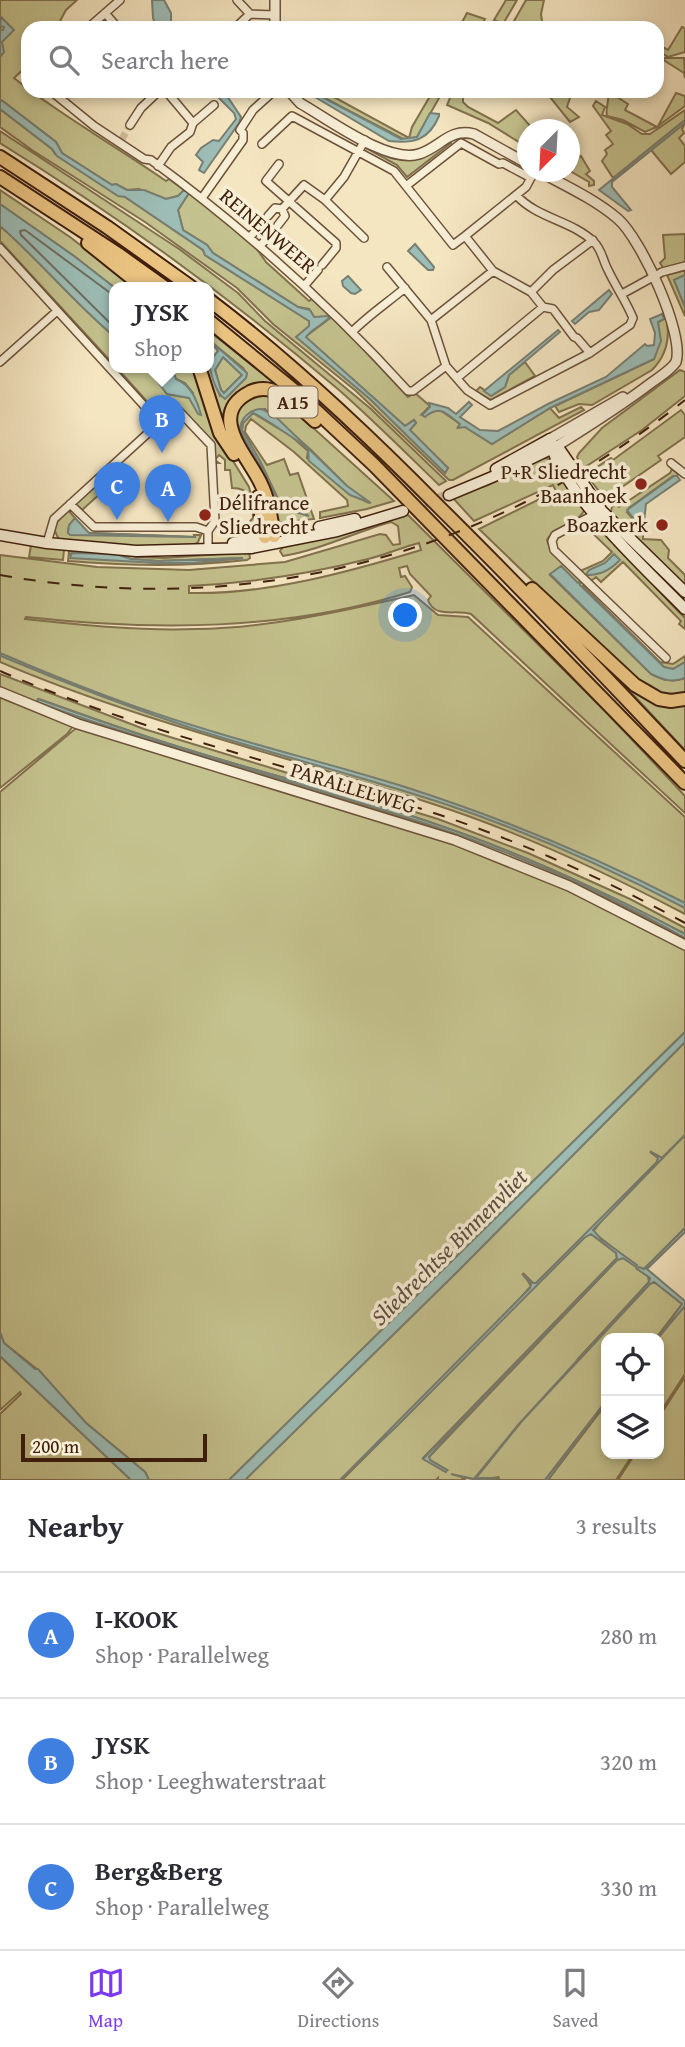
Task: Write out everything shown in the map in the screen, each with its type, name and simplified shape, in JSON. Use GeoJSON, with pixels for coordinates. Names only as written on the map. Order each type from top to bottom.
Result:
{"type":"FeatureCollection","features":[{"type":"Feature","properties":{"kind":"highway"},"geometry":{"type":"LineString","coordinates":[[0,157],[107,227],[184,282]]}},
{"type":"Feature","properties":{"kind":"highway"},"geometry":{"type":"LineString","coordinates":[[0,177],[157,282]]}},
{"type":"Feature","properties":{"kind":"highway"},"geometry":{"type":"LineString","coordinates":[[58,214],[62,224],[137,282]]}},
{"type":"Feature","properties":{"kind":"highway","name":"A15"},"geometry":{"type":"LineString","coordinates":[[214,304],[326,398],[378,446],[498,565],[685,761]]}},
{"type":"Feature","properties":{"kind":"highway","name":"A15"},"geometry":{"type":"LineString","coordinates":[[214,325],[253,355],[324,418],[449,540],[685,783]]}},
{"type":"Feature","properties":{"kind":"highway"},"geometry":{"type":"LineString","coordinates":[[201,373],[220,433],[246,471],[258,496],[270,539]]}},
{"type":"Feature","properties":{"kind":"highway","name":"A15"},"geometry":{"type":"LineString","coordinates":[[270,539],[263,487],[234,440],[230,426],[232,414],[244,396],[254,390],[267,389],[292,401],[369,468],[422,520],[449,540]]}},
{"type":"Feature","properties":{"kind":"highway","name":"A15"},"geometry":{"type":"LineString","coordinates":[[498,565],[525,582],[635,685],[659,699],[685,699]]}},
{"type":"Feature","properties":{"kind":"main road"},"geometry":{"type":"LineString","coordinates":[[447,493],[553,444],[598,512],[685,609]]}},
{"type":"Feature","properties":{"kind":"main road"},"geometry":{"type":"LineString","coordinates":[[0,535],[47,543],[136,551],[208,548],[270,539],[401,509]]}},
{"type":"Feature","properties":{"kind":"main road"},"geometry":{"type":"LineString","coordinates":[[598,512],[685,592]]}},
{"type":"Feature","properties":{"kind":"street"},"geometry":{"type":"LineString","coordinates":[[95,21],[120,0]]}},
{"type":"Feature","properties":{"kind":"street"},"geometry":{"type":"LineString","coordinates":[[237,0],[250,14],[275,15]]}},
{"type":"Feature","properties":{"kind":"street"},"geometry":{"type":"LineString","coordinates":[[275,0],[275,21]]}},
{"type":"Feature","properties":{"kind":"street"},"geometry":{"type":"LineString","coordinates":[[104,13],[111,21]]}},
{"type":"Feature","properties":{"kind":"street"},"geometry":{"type":"LineString","coordinates":[[242,21],[250,14]]}},
{"type":"Feature","properties":{"kind":"street","name":"REINENWEER"},"geometry":{"type":"LineString","coordinates":[[63,98],[94,126],[159,166],[250,237],[353,331],[408,391],[413,391],[446,366]]}},
{"type":"Feature","properties":{"kind":"street"},"geometry":{"type":"LineString","coordinates":[[130,125],[152,98]]}},
{"type":"Feature","properties":{"kind":"street"},"geometry":{"type":"LineString","coordinates":[[172,98],[193,123]]}},
{"type":"Feature","properties":{"kind":"street"},"geometry":{"type":"LineString","coordinates":[[202,198],[243,140],[240,130],[253,110],[266,98]]}},
{"type":"Feature","properties":{"kind":"street"},"geometry":{"type":"LineString","coordinates":[[295,98],[365,141],[392,154],[410,155],[423,152],[449,135],[465,131],[517,158]]}},
{"type":"Feature","properties":{"kind":"street"},"geometry":{"type":"LineString","coordinates":[[159,166],[171,147],[190,132],[193,123],[214,105]]}},
{"type":"Feature","properties":{"kind":"street"},"geometry":{"type":"LineString","coordinates":[[262,144],[292,116],[394,171],[453,245],[526,187],[528,182]]}},
{"type":"Feature","properties":{"kind":"street"},"geometry":{"type":"LineString","coordinates":[[325,200],[345,177],[365,141]]}},
{"type":"Feature","properties":{"kind":"street"},"geometry":{"type":"LineString","coordinates":[[406,186],[461,143],[499,164],[517,169]]}},
{"type":"Feature","properties":{"kind":"street"},"geometry":{"type":"LineString","coordinates":[[279,164],[266,181],[336,243],[336,248],[305,285]]}},
{"type":"Feature","properties":{"kind":"street"},"geometry":{"type":"LineString","coordinates":[[553,444],[594,423],[663,374],[676,362],[680,346],[677,322],[637,242],[620,220],[557,182]]}},
{"type":"Feature","properties":{"kind":"street"},"geometry":{"type":"LineString","coordinates":[[282,209],[304,185],[325,200],[364,238]]}},
{"type":"Feature","properties":{"kind":"street"},"geometry":{"type":"LineString","coordinates":[[387,267],[431,320],[446,366],[467,390],[490,405],[590,354],[629,325],[633,318],[622,294],[593,240],[527,207],[516,195]]}},
{"type":"Feature","properties":{"kind":"street"},"geometry":{"type":"LineString","coordinates":[[250,237],[275,208],[282,209]]}},
{"type":"Feature","properties":{"kind":"street"},"geometry":{"type":"LineString","coordinates":[[260,246],[285,216],[282,209]]}},
{"type":"Feature","properties":{"kind":"street"},"geometry":{"type":"LineString","coordinates":[[465,236],[493,271],[531,292],[543,307],[553,309],[590,354]]}},
{"type":"Feature","properties":{"kind":"street"},"geometry":{"type":"LineString","coordinates":[[531,292],[553,270],[593,240]]}},
{"type":"Feature","properties":{"kind":"street"},"geometry":{"type":"LineString","coordinates":[[0,248],[109,368]]}},
{"type":"Feature","properties":{"kind":"street"},"geometry":{"type":"LineString","coordinates":[[622,294],[655,276],[685,266]]}},
{"type":"Feature","properties":{"kind":"street"},"geometry":{"type":"LineString","coordinates":[[431,320],[493,271]]}},
{"type":"Feature","properties":{"kind":"street"},"geometry":{"type":"LineString","coordinates":[[353,331],[405,288]]}},
{"type":"Feature","properties":{"kind":"street"},"geometry":{"type":"LineString","coordinates":[[457,378],[543,307]]}},
{"type":"Feature","properties":{"kind":"street"},"geometry":{"type":"LineString","coordinates":[[0,362],[57,311]]}},
{"type":"Feature","properties":{"kind":"street"},"geometry":{"type":"LineString","coordinates":[[47,543],[54,519],[151,430],[151,414],[114,373]]}},
{"type":"Feature","properties":{"kind":"street"},"geometry":{"type":"LineString","coordinates":[[151,414],[171,407],[177,409],[211,445],[215,521],[208,531],[208,548]]}},
{"type":"Feature","properties":{"kind":"street"},"geometry":{"type":"LineString","coordinates":[[671,463],[685,474]]}},
{"type":"Feature","properties":{"kind":"street"},"geometry":{"type":"LineString","coordinates":[[71,504],[94,527],[195,527],[208,531]]}},
{"type":"Feature","properties":{"kind":"street"},"geometry":{"type":"LineString","coordinates":[[598,512],[555,535],[552,541],[554,550],[666,658]]}},
{"type":"Feature","properties":{"kind":"street","name":"PARALLELWEG"},"geometry":{"type":"LineString","coordinates":[[0,692],[103,732],[455,840],[569,886],[685,945]]}},
{"type":"Feature","properties":{"kind":"shaded area"},"geometry":{"type":"Polygon","coordinates":[[[0,0],[77,0],[66,10],[60,21],[21,21],[21,72],[14,78],[21,83],[21,98],[41,98],[166,181],[169,179],[184,190],[178,196],[166,199],[139,189],[127,190],[116,184],[112,185],[62,153],[56,142],[0,99],[0,0]]]}},
{"type":"Feature","properties":{"kind":"shaded area"},"geometry":{"type":"Polygon","coordinates":[[[506,0],[517,0],[505,21],[494,20],[506,0]]]}},
{"type":"Feature","properties":{"kind":"shaded area"},"geometry":{"type":"Polygon","coordinates":[[[526,0],[544,0],[542,21],[514,21],[526,0]]]}},
{"type":"Feature","properties":{"kind":"shaded area"},"geometry":{"type":"Polygon","coordinates":[[[467,13],[485,19],[484,21],[463,21],[467,13]]]}},
{"type":"Feature","properties":{"kind":"shaded area"},"geometry":{"type":"Polygon","coordinates":[[[682,27],[685,28],[685,52],[668,57],[664,55],[664,48],[668,50],[682,27]]]}},
{"type":"Feature","properties":{"kind":"shaded area"},"geometry":{"type":"Polygon","coordinates":[[[664,58],[684,58],[685,78],[684,73],[664,58]]]}},
{"type":"Feature","properties":{"kind":"shaded area"},"geometry":{"type":"Polygon","coordinates":[[[676,93],[685,96],[685,106],[658,126],[676,93]]]}},
{"type":"Feature","properties":{"kind":"shaded area"},"geometry":{"type":"Polygon","coordinates":[[[324,98],[336,98],[409,138],[412,127],[429,98],[439,98],[417,137],[405,140],[324,98]]]}},
{"type":"Feature","properties":{"kind":"shaded area"},"geometry":{"type":"Polygon","coordinates":[[[450,98],[463,98],[468,107],[498,123],[516,110],[524,119],[517,119],[517,141],[488,123],[447,105],[450,98]]]}},
{"type":"Feature","properties":{"kind":"shaded area"},"geometry":{"type":"Polygon","coordinates":[[[551,98],[570,98],[567,107],[579,117],[568,119],[551,98]]]}},
{"type":"Feature","properties":{"kind":"shaded area"},"geometry":{"type":"Polygon","coordinates":[[[608,98],[619,98],[628,104],[625,110],[657,127],[645,132],[623,120],[607,116],[608,98]]]}},
{"type":"Feature","properties":{"kind":"shaded area"},"geometry":{"type":"Polygon","coordinates":[[[596,101],[605,107],[602,115],[627,124],[642,134],[650,134],[685,110],[685,120],[613,178],[602,161],[607,154],[605,150],[613,144],[606,135],[611,131],[593,106],[596,101]]]}},
{"type":"Feature","properties":{"kind":"shaded area"},"geometry":{"type":"Polygon","coordinates":[[[0,109],[55,154],[125,197],[203,250],[205,255],[309,321],[309,326],[297,337],[370,399],[445,473],[448,468],[409,430],[416,423],[414,420],[405,426],[305,337],[329,319],[314,317],[309,309],[298,307],[213,253],[207,245],[183,230],[178,210],[189,193],[254,245],[266,262],[309,301],[312,299],[408,397],[415,393],[430,406],[422,414],[440,410],[460,424],[458,427],[465,427],[492,444],[550,408],[559,418],[581,407],[584,410],[449,480],[356,391],[273,324],[237,288],[145,222],[0,127],[0,109]]]}},
{"type":"Feature","properties":{"kind":"shaded area"},"geometry":{"type":"Polygon","coordinates":[[[685,123],[682,129],[684,133],[679,138],[685,146],[685,162],[671,174],[651,150],[619,176],[622,173],[685,123]]]}},
{"type":"Feature","properties":{"kind":"shaded area"},"geometry":{"type":"Polygon","coordinates":[[[0,131],[179,249],[238,293],[265,321],[371,409],[446,481],[439,485],[339,390],[214,290],[214,282],[204,282],[89,200],[0,143],[0,131]]]}},
{"type":"Feature","properties":{"kind":"shaded area"},"geometry":{"type":"Polygon","coordinates":[[[449,140],[451,143],[407,177],[397,165],[366,148],[403,160],[427,154],[449,140]]]}},
{"type":"Feature","properties":{"kind":"shaded area"},"geometry":{"type":"Polygon","coordinates":[[[580,157],[590,171],[586,174],[594,181],[594,185],[589,186],[589,182],[580,177],[580,157]]]}},
{"type":"Feature","properties":{"kind":"shaded area"},"geometry":{"type":"Polygon","coordinates":[[[0,190],[70,237],[128,282],[109,283],[0,204],[0,190]]]}},
{"type":"Feature","properties":{"kind":"shaded area"},"geometry":{"type":"Polygon","coordinates":[[[0,226],[109,331],[109,359],[0,241],[0,226]]]}},
{"type":"Feature","properties":{"kind":"shaded area"},"geometry":{"type":"Polygon","coordinates":[[[685,234],[685,262],[664,269],[660,263],[665,258],[663,235],[685,234]]]}},
{"type":"Feature","properties":{"kind":"shaded area"},"geometry":{"type":"Polygon","coordinates":[[[685,270],[685,275],[674,280],[685,307],[685,316],[667,275],[685,270]]]}},
{"type":"Feature","properties":{"kind":"shaded area"},"geometry":{"type":"Polygon","coordinates":[[[665,312],[667,343],[662,357],[652,370],[592,405],[579,404],[559,412],[555,406],[654,359],[658,322],[664,319],[662,314],[665,312]]]}},
{"type":"Feature","properties":{"kind":"shaded area"},"geometry":{"type":"Polygon","coordinates":[[[214,335],[283,390],[240,394],[228,437],[205,373],[212,373],[220,396],[230,394],[247,374],[214,344],[214,335]]]}},
{"type":"Feature","properties":{"kind":"shaded area"},"geometry":{"type":"Polygon","coordinates":[[[223,357],[242,375],[224,393],[215,370],[223,357]]]}},
{"type":"Feature","properties":{"kind":"shaded area"},"geometry":{"type":"Polygon","coordinates":[[[525,362],[535,376],[491,400],[476,391],[480,387],[492,395],[505,387],[509,375],[525,362]]]}},
{"type":"Feature","properties":{"kind":"shaded area"},"geometry":{"type":"Polygon","coordinates":[[[680,370],[685,372],[685,396],[642,430],[582,469],[577,457],[602,428],[680,370]]]}},
{"type":"Feature","properties":{"kind":"shaded area"},"geometry":{"type":"Polygon","coordinates":[[[121,373],[151,373],[167,394],[189,398],[193,393],[185,383],[176,379],[174,373],[196,373],[217,435],[249,487],[259,526],[244,528],[253,518],[250,497],[244,490],[232,488],[230,470],[225,470],[225,460],[219,455],[215,460],[219,463],[214,463],[213,444],[175,402],[152,407],[121,373]]]}},
{"type":"Feature","properties":{"kind":"shaded area"},"geometry":{"type":"Polygon","coordinates":[[[270,396],[289,406],[394,501],[320,518],[320,512],[348,506],[347,500],[294,452],[251,419],[245,432],[267,465],[284,459],[290,475],[298,473],[314,519],[278,523],[246,456],[237,430],[239,411],[244,404],[257,397],[270,396]],[[265,409],[251,413],[242,421],[240,431],[266,476],[280,508],[308,515],[281,505],[260,461],[242,430],[243,423],[253,413],[291,436],[308,451],[307,458],[353,495],[369,503],[347,486],[265,409]]]}},
{"type":"Feature","properties":{"kind":"shaded area"},"geometry":{"type":"Polygon","coordinates":[[[681,410],[685,415],[685,437],[658,456],[661,460],[612,494],[614,498],[607,502],[586,474],[611,458],[613,460],[681,410]]]}},
{"type":"Feature","properties":{"kind":"shaded area"},"geometry":{"type":"Polygon","coordinates":[[[543,458],[551,459],[557,464],[585,508],[578,518],[551,535],[547,540],[550,549],[583,586],[660,662],[673,664],[685,656],[685,662],[673,669],[664,667],[561,566],[550,575],[651,674],[668,680],[685,678],[685,693],[671,696],[653,692],[623,668],[479,529],[556,491],[553,485],[474,521],[452,497],[488,485],[543,458]]]}},
{"type":"Feature","properties":{"kind":"shaded area"},"geometry":{"type":"Polygon","coordinates":[[[672,469],[678,474],[676,477],[673,476],[627,512],[643,531],[643,539],[661,540],[669,550],[668,558],[685,575],[685,589],[610,515],[616,504],[619,507],[672,469]]]}},
{"type":"Feature","properties":{"kind":"shaded area"},"geometry":{"type":"Polygon","coordinates":[[[104,476],[111,484],[82,510],[75,503],[104,476]]]}},
{"type":"Feature","properties":{"kind":"shaded area"},"geometry":{"type":"Polygon","coordinates":[[[68,510],[75,518],[68,532],[195,537],[194,535],[201,535],[194,545],[161,547],[59,540],[54,529],[58,520],[68,510]]]}},
{"type":"Feature","properties":{"kind":"shaded area"},"geometry":{"type":"Polygon","coordinates":[[[406,513],[605,711],[685,796],[685,813],[471,614],[435,610],[428,600],[431,596],[410,574],[407,566],[399,568],[401,577],[405,576],[412,587],[410,592],[363,605],[268,621],[171,626],[25,619],[132,628],[224,628],[306,618],[414,595],[438,615],[468,617],[685,817],[685,914],[561,853],[498,827],[379,787],[160,721],[0,662],[0,555],[97,567],[189,570],[285,562],[380,534],[386,535],[393,545],[400,544],[398,526],[391,522],[297,553],[283,556],[280,551],[283,547],[406,513]],[[419,543],[324,569],[234,583],[189,586],[189,593],[218,593],[277,586],[336,574],[421,550],[419,543]]]}},
{"type":"Feature","properties":{"kind":"shaded area"},"geometry":{"type":"Polygon","coordinates":[[[595,519],[685,618],[685,629],[679,624],[681,621],[623,562],[601,582],[596,577],[591,581],[580,571],[603,561],[612,552],[582,523],[595,519]]]}},
{"type":"Feature","properties":{"kind":"shaded area"},"geometry":{"type":"Polygon","coordinates":[[[218,526],[224,526],[224,529],[243,528],[220,531],[218,526]]]}},
{"type":"Feature","properties":{"kind":"shaded area"},"geometry":{"type":"Polygon","coordinates":[[[31,545],[64,550],[63,560],[29,557],[31,545]]]}},
{"type":"Feature","properties":{"kind":"shaded area"},"geometry":{"type":"Polygon","coordinates":[[[69,551],[118,553],[164,558],[249,552],[250,558],[180,565],[68,561],[69,551]],[[69,554],[157,563],[243,558],[158,561],[131,559],[116,554],[69,554]]]}},
{"type":"Feature","properties":{"kind":"shaded area"},"geometry":{"type":"Polygon","coordinates":[[[593,652],[641,693],[685,703],[685,750],[593,652]]]}},
{"type":"Feature","properties":{"kind":"shaded area"},"geometry":{"type":"Polygon","coordinates":[[[0,674],[144,729],[438,819],[528,853],[630,899],[685,928],[685,934],[625,903],[470,836],[170,744],[39,699],[37,701],[141,739],[435,827],[575,883],[675,932],[685,938],[685,941],[435,830],[88,724],[0,689],[0,674]]]}},
{"type":"Feature","properties":{"kind":"shaded area"},"geometry":{"type":"Polygon","coordinates":[[[0,695],[74,725],[67,734],[0,788],[0,695]]]}},
{"type":"Feature","properties":{"kind":"shaded area"},"geometry":{"type":"Polygon","coordinates":[[[80,727],[167,756],[422,832],[564,887],[685,948],[685,1032],[229,1480],[149,1480],[145,1472],[86,1423],[38,1370],[4,1343],[0,1332],[0,792],[80,727]]]}},
{"type":"Feature","properties":{"kind":"shaded area"},"geometry":{"type":"Polygon","coordinates":[[[685,1042],[685,1228],[644,1269],[638,1269],[648,1276],[649,1282],[577,1360],[601,1335],[601,1407],[545,1480],[488,1480],[499,1477],[479,1480],[461,1477],[465,1480],[342,1480],[465,1357],[340,1480],[245,1480],[457,1272],[685,1042]],[[650,1152],[658,1158],[657,1162],[607,1213],[662,1158],[650,1152]],[[604,1217],[536,1283],[523,1273],[531,1286],[507,1314],[588,1234],[616,1253],[617,1258],[423,1458],[444,1471],[447,1470],[429,1457],[617,1260],[623,1258],[636,1266],[593,1232],[604,1217]]]}},
{"type":"Feature","properties":{"kind":"shaded area"},"geometry":{"type":"Polygon","coordinates":[[[650,1283],[657,1283],[682,1304],[660,1333],[603,1333],[650,1283]]]}},
{"type":"Feature","properties":{"kind":"shaded area"},"geometry":{"type":"Polygon","coordinates":[[[685,1306],[685,1374],[664,1406],[664,1333],[685,1306]]]}},
{"type":"Feature","properties":{"kind":"shaded area"},"geometry":{"type":"Polygon","coordinates":[[[0,1356],[131,1480],[0,1480],[0,1414],[21,1394],[20,1392],[0,1410],[0,1356]]]}},
{"type":"Feature","properties":{"kind":"shaded area"},"geometry":{"type":"Polygon","coordinates":[[[685,1377],[685,1480],[618,1480],[632,1459],[664,1459],[664,1409],[685,1377]]]}},
{"type":"Feature","properties":{"kind":"shaded area"},"geometry":{"type":"Polygon","coordinates":[[[601,1411],[601,1459],[630,1459],[616,1480],[548,1480],[601,1411]]]}},
{"type":"Feature","properties":{"kind":"water"},"geometry":{"type":"Polygon","coordinates":[[[152,0],[164,0],[171,13],[171,21],[154,21],[152,0]]]}},
{"type":"Feature","properties":{"kind":"water"},"geometry":{"type":"Polygon","coordinates":[[[1,17],[14,30],[2,42],[4,52],[0,57],[0,30],[4,27],[0,26],[1,17]]]}},
{"type":"Feature","properties":{"kind":"water"},"geometry":{"type":"Polygon","coordinates":[[[219,98],[228,98],[241,117],[204,173],[199,170],[203,162],[196,155],[213,140],[219,141],[236,119],[234,113],[219,98]]]}},
{"type":"Feature","properties":{"kind":"water"},"geometry":{"type":"Polygon","coordinates":[[[317,98],[324,98],[401,139],[417,137],[430,113],[439,114],[435,124],[420,139],[389,141],[317,98]]]}},
{"type":"Feature","properties":{"kind":"water"},"geometry":{"type":"Polygon","coordinates":[[[0,99],[56,142],[62,153],[112,185],[116,184],[127,190],[144,190],[166,199],[178,196],[184,190],[189,193],[178,210],[183,230],[207,245],[213,253],[298,307],[310,310],[314,317],[328,316],[329,318],[306,337],[405,426],[414,420],[416,423],[410,430],[448,468],[445,473],[370,399],[296,337],[309,326],[309,321],[205,255],[203,250],[125,197],[118,196],[57,156],[52,149],[0,109],[0,99]]]}},
{"type":"Feature","properties":{"kind":"water"},"geometry":{"type":"Polygon","coordinates":[[[685,120],[685,123],[612,182],[612,187],[631,210],[628,211],[599,190],[685,120]]]}},
{"type":"Feature","properties":{"kind":"water"},"geometry":{"type":"Polygon","coordinates":[[[0,204],[109,283],[109,332],[85,310],[0,226],[0,204]]]}},
{"type":"Feature","properties":{"kind":"water"},"geometry":{"type":"Polygon","coordinates":[[[415,244],[434,267],[433,270],[428,270],[408,251],[415,244]]]}},
{"type":"Feature","properties":{"kind":"water"},"geometry":{"type":"Polygon","coordinates":[[[685,275],[685,307],[674,280],[685,275]]]}},
{"type":"Feature","properties":{"kind":"water"},"geometry":{"type":"Polygon","coordinates":[[[348,276],[361,290],[355,294],[343,286],[342,281],[348,276]]]}},
{"type":"Feature","properties":{"kind":"water"},"geometry":{"type":"Polygon","coordinates":[[[609,290],[612,294],[599,310],[589,312],[575,324],[572,321],[609,290]]]}},
{"type":"Feature","properties":{"kind":"water"},"geometry":{"type":"Polygon","coordinates":[[[662,314],[664,319],[658,322],[661,341],[654,359],[550,408],[492,444],[465,427],[458,428],[460,424],[443,412],[435,411],[425,417],[422,415],[430,407],[429,403],[448,408],[456,414],[469,402],[472,405],[460,417],[480,430],[498,431],[606,377],[645,344],[654,345],[655,333],[650,319],[662,314]]]}},
{"type":"Feature","properties":{"kind":"water"},"geometry":{"type":"Polygon","coordinates":[[[558,330],[560,332],[509,375],[505,387],[491,396],[484,391],[558,330]]]}},
{"type":"Feature","properties":{"kind":"water"},"geometry":{"type":"Polygon","coordinates":[[[214,344],[247,373],[246,378],[225,399],[211,374],[214,373],[214,356],[218,351],[214,344]],[[223,357],[215,370],[224,393],[242,375],[223,357]]]}},
{"type":"Feature","properties":{"kind":"water"},"geometry":{"type":"Polygon","coordinates":[[[151,373],[174,373],[176,379],[186,385],[193,394],[201,415],[189,398],[167,394],[151,373]]]}},
{"type":"Feature","properties":{"kind":"water"},"geometry":{"type":"Polygon","coordinates":[[[262,409],[275,416],[347,486],[371,503],[350,495],[309,461],[305,447],[253,413],[243,423],[242,430],[260,461],[279,503],[309,516],[279,507],[266,476],[240,431],[242,422],[246,415],[262,409]]]}},
{"type":"Feature","properties":{"kind":"water"},"geometry":{"type":"Polygon","coordinates":[[[674,476],[680,480],[646,504],[643,531],[627,510],[674,476]]]}},
{"type":"Feature","properties":{"kind":"water"},"geometry":{"type":"Polygon","coordinates":[[[75,518],[89,533],[195,537],[70,535],[69,525],[75,518]]]}},
{"type":"Feature","properties":{"kind":"water"},"geometry":{"type":"Polygon","coordinates":[[[72,553],[116,554],[131,559],[158,561],[243,558],[157,563],[70,558],[72,553]]]}},
{"type":"Feature","properties":{"kind":"water"},"geometry":{"type":"Polygon","coordinates":[[[614,554],[620,560],[607,570],[586,575],[589,570],[605,563],[614,554]]]}},
{"type":"Feature","properties":{"kind":"water"},"geometry":{"type":"Polygon","coordinates":[[[561,566],[578,583],[580,581],[580,585],[664,667],[673,669],[685,662],[685,678],[668,680],[651,674],[550,574],[561,566]]]}},
{"type":"Feature","properties":{"kind":"water"},"geometry":{"type":"Polygon","coordinates":[[[0,653],[148,711],[402,786],[474,811],[546,838],[616,869],[685,903],[685,908],[626,878],[504,825],[411,793],[169,721],[49,676],[1,656],[0,653]]]}},
{"type":"Feature","properties":{"kind":"water"},"geometry":{"type":"Polygon","coordinates":[[[38,699],[151,738],[470,836],[594,889],[685,934],[685,938],[593,890],[465,837],[135,735],[37,702],[38,699]]]}},
{"type":"Feature","properties":{"kind":"water"},"geometry":{"type":"Polygon","coordinates":[[[685,1032],[685,1042],[457,1272],[245,1480],[229,1480],[685,1032]]]}},
{"type":"Feature","properties":{"kind":"water"},"geometry":{"type":"Polygon","coordinates":[[[685,1135],[593,1230],[637,1265],[636,1267],[623,1258],[617,1260],[443,1441],[429,1457],[447,1470],[446,1472],[423,1459],[617,1258],[616,1253],[591,1234],[340,1480],[530,1288],[531,1284],[522,1274],[536,1283],[657,1162],[658,1158],[650,1151],[662,1158],[685,1135]]]}},
{"type":"Feature","properties":{"kind":"water"},"geometry":{"type":"Polygon","coordinates":[[[685,1228],[685,1232],[647,1269],[685,1301],[685,1306],[662,1333],[682,1304],[654,1282],[602,1333],[649,1282],[650,1278],[637,1269],[644,1269],[685,1228]]]}},
{"type":"Feature","properties":{"kind":"water"},"geometry":{"type":"Polygon","coordinates":[[[0,1332],[4,1343],[38,1369],[86,1423],[145,1472],[149,1480],[131,1480],[0,1356],[0,1332]]]}},
{"type":"Feature","properties":{"kind":"water"},"geometry":{"type":"Polygon","coordinates":[[[601,1334],[522,1421],[476,1478],[500,1478],[474,1479],[518,1425],[601,1334]]]}},
{"type":"Feature","properties":{"kind":"water"},"geometry":{"type":"Polygon","coordinates":[[[601,1407],[548,1480],[545,1480],[601,1407]]]}},
{"type":"Feature","properties":{"kind":"tunnel"},"geometry":{"type":"LineString","coordinates":[[122,139],[130,125]]}},
{"type":"Feature","properties":{"kind":"tunnel"},"geometry":{"type":"LineString","coordinates":[[410,508],[449,495]]}},
{"type":"Feature","properties":{"kind":"railway"},"geometry":{"type":"LineString","coordinates":[[0,575],[93,587],[184,588],[274,580],[362,563],[447,536],[530,500],[609,454],[685,400]]}},
{"type":"Feature","properties":{"kind":"railway"},"geometry":{"type":"LineString","coordinates":[[0,671],[105,712],[374,794],[494,834],[591,875],[685,923]]}},
{"type":"Feature","properties":{"kind":"place","name":"JYSK"},"geometry":{"type":"Point","coordinates":[162,453]}},
{"type":"Feature","properties":{"kind":"place","name":"P+R Sliedrecht Baanhoek"},"geometry":{"type":"Point","coordinates":[641,484]}},
{"type":"Feature","properties":{"kind":"place","name":"Délifrance Sliedrecht"},"geometry":{"type":"Point","coordinates":[205,515]}},
{"type":"Feature","properties":{"kind":"place","name":"Berg&Berg"},"geometry":{"type":"Point","coordinates":[117,520]}},
{"type":"Feature","properties":{"kind":"place","name":"I-KOOK"},"geometry":{"type":"Point","coordinates":[168,522]}},
{"type":"Feature","properties":{"kind":"place","name":"Boazkerk"},"geometry":{"type":"Point","coordinates":[662,525]}},
{"type":"Feature","properties":{"kind":"water label","name":"Sliedrechtse Binnenvliet"},"geometry":{"type":"Point","coordinates":[449,1247]}}]}
